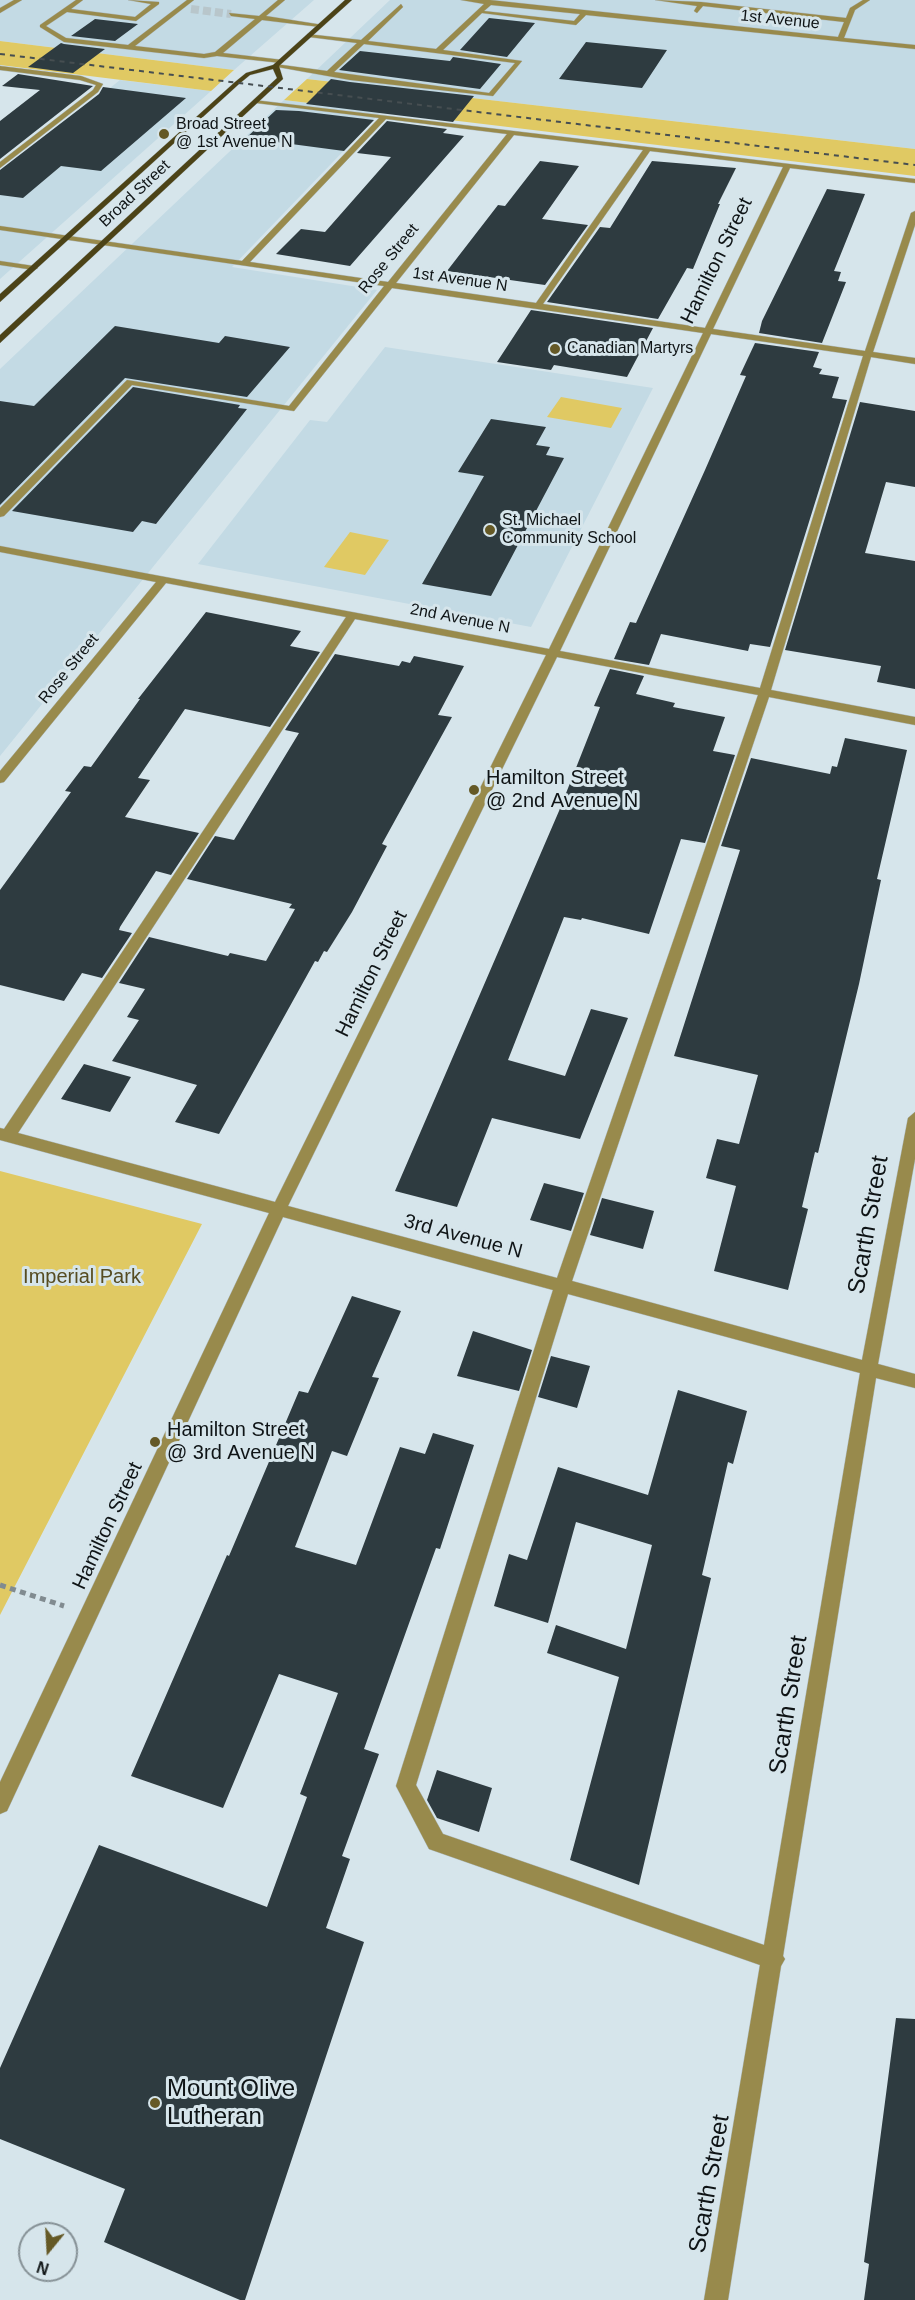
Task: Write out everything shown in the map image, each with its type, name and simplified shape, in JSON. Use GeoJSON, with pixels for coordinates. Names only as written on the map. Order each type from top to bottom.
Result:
{"type":"FeatureCollection","features":[{"type":"Feature","properties":{"kind":"main road","name":"Broad Street"},"geometry":{"type":"LineString","coordinates":[[0,299],[237,83],[248,74],[278,64],[349,0]]}},
{"type":"Feature","properties":{"kind":"main road","name":"Broad Street"},"geometry":{"type":"LineString","coordinates":[[0,340],[281,78],[278,64]]}},
{"type":"Feature","properties":{"kind":"street"},"geometry":{"type":"LineString","coordinates":[[0,11],[19,0]]}},
{"type":"Feature","properties":{"kind":"street"},"geometry":{"type":"LineString","coordinates":[[80,0],[42,26],[64,40],[204,56],[217,54],[350,78],[491,95],[520,62],[309,35]]}},
{"type":"Feature","properties":{"kind":"street"},"geometry":{"type":"LineString","coordinates":[[65,10],[136,19],[157,3],[131,0]]}},
{"type":"Feature","properties":{"kind":"street"},"geometry":{"type":"LineString","coordinates":[[130,47],[190,0]]}},
{"type":"Feature","properties":{"kind":"street"},"geometry":{"type":"LineString","coordinates":[[217,54],[282,0]]}},
{"type":"Feature","properties":{"kind":"street","name":"1st Avenue"},"geometry":{"type":"LineString","coordinates":[[464,0],[915,47]]}},
{"type":"Feature","properties":{"kind":"street"},"geometry":{"type":"LineString","coordinates":[[658,0],[701,4],[721,3],[848,20]]}},
{"type":"Feature","properties":{"kind":"street"},"geometry":{"type":"LineString","coordinates":[[840,39],[852,9],[867,0]]}},
{"type":"Feature","properties":{"kind":"street"},"geometry":{"type":"LineString","coordinates":[[439,50],[490,1]]}},
{"type":"Feature","properties":{"kind":"street"},"geometry":{"type":"LineString","coordinates":[[689,23],[701,4]]}},
{"type":"Feature","properties":{"kind":"street"},"geometry":{"type":"LineString","coordinates":[[329,73],[401,6]]}},
{"type":"Feature","properties":{"kind":"street"},"geometry":{"type":"LineString","coordinates":[[180,8],[191,9]]}},
{"type":"Feature","properties":{"kind":"street"},"geometry":{"type":"LineString","coordinates":[[479,12],[576,23],[584,13]]}},
{"type":"Feature","properties":{"kind":"street"},"geometry":{"type":"LineString","coordinates":[[231,14],[320,26]]}},
{"type":"Feature","properties":{"kind":"street"},"geometry":{"type":"LineString","coordinates":[[0,68],[81,78],[100,84],[96,91],[0,166]]}},
{"type":"Feature","properties":{"kind":"street"},"geometry":{"type":"LineString","coordinates":[[256,100],[915,181]]}},
{"type":"Feature","properties":{"kind":"street"},"geometry":{"type":"LineString","coordinates":[[244,263],[385,116]]}},
{"type":"Feature","properties":{"kind":"street","name":"Rose Street"},"geometry":{"type":"LineString","coordinates":[[0,514],[130,382],[291,409],[513,131]]}},
{"type":"Feature","properties":{"kind":"street"},"geometry":{"type":"LineString","coordinates":[[538,306],[648,148]]}},
{"type":"Feature","properties":{"kind":"street","name":"Hamilton Street"},"geometry":{"type":"LineString","coordinates":[[0,1804],[279,1209],[553,653],[706,331],[788,165]]}},
{"type":"Feature","properties":{"kind":"street"},"geometry":{"type":"LineString","coordinates":[[774,1959],[436,1842],[406,1786],[562,1286],[764,694],[868,354],[915,213]]}},
{"type":"Feature","properties":{"kind":"street","name":"1st Avenue N"},"geometry":{"type":"LineString","coordinates":[[0,228],[915,361]]}},
{"type":"Feature","properties":{"kind":"street"},"geometry":{"type":"LineString","coordinates":[[0,263],[34,268]]}},
{"type":"Feature","properties":{"kind":"street","name":"2nd Avenue N"},"geometry":{"type":"LineString","coordinates":[[0,549],[915,722]]}},
{"type":"Feature","properties":{"kind":"street","name":"Rose Street"},"geometry":{"type":"LineString","coordinates":[[0,779],[164,579]]}},
{"type":"Feature","properties":{"kind":"street"},"geometry":{"type":"LineString","coordinates":[[4,1135],[352,616]]}},
{"type":"Feature","properties":{"kind":"street","name":"Scarth Street"},"geometry":{"type":"LineString","coordinates":[[716,2300],[774,1959],[869,1369],[915,1118]]}},
{"type":"Feature","properties":{"kind":"street","name":"3rd Avenue N"},"geometry":{"type":"LineString","coordinates":[[4,1135],[915,1381]]}},
{"type":"Feature","properties":{"kind":"path"},"geometry":{"type":"LineString","coordinates":[[0,1586],[90,1615]]}},
{"type":"Feature","properties":{"kind":"shaded area"},"geometry":{"type":"Polygon","coordinates":[[[0,0],[314,0],[234,70],[0,41],[0,0]]]}},
{"type":"Feature","properties":{"kind":"shaded area"},"geometry":{"type":"Polygon","coordinates":[[[390,0],[915,0],[915,149],[307,79],[390,0]]]}},
{"type":"Feature","properties":{"kind":"shaded area"},"geometry":{"type":"Polygon","coordinates":[[[120,80],[211,91],[0,279],[0,176],[120,80]]]}},
{"type":"Feature","properties":{"kind":"shaded area"},"geometry":{"type":"Polygon","coordinates":[[[284,100],[381,112],[232,267],[377,290],[0,756],[0,369],[284,100]]]}},
{"type":"Feature","properties":{"kind":"shaded area"},"geometry":{"type":"Polygon","coordinates":[[[385,347],[653,388],[531,627],[198,564],[310,420],[327,422],[385,347]]]}},
{"type":"Feature","properties":{"kind":"green space"},"geometry":{"type":"Polygon","coordinates":[[[0,41],[234,70],[211,91],[0,65],[0,41]]]}},
{"type":"Feature","properties":{"kind":"green space"},"geometry":{"type":"Polygon","coordinates":[[[307,79],[915,149],[915,176],[284,100],[307,79]]]}},
{"type":"Feature","properties":{"kind":"green space"},"geometry":{"type":"Polygon","coordinates":[[[561,397],[622,408],[611,428],[547,417],[561,397]]]}},
{"type":"Feature","properties":{"kind":"green space"},"geometry":{"type":"Polygon","coordinates":[[[350,532],[389,540],[365,575],[324,567],[350,532]]]}},
{"type":"Feature","properties":{"kind":"green space","name":"Imperial Park"},"geometry":{"type":"Polygon","coordinates":[[[0,1171],[202,1224],[0,1615],[0,1171]]]}},
{"type":"Feature","properties":{"kind":"building"},"geometry":{"type":"Polygon","coordinates":[[[489,18],[535,23],[507,57],[460,50],[489,18]]]}},
{"type":"Feature","properties":{"kind":"building"},"geometry":{"type":"Polygon","coordinates":[[[95,19],[138,24],[115,41],[71,36],[95,19]]]}},
{"type":"Feature","properties":{"kind":"building"},"geometry":{"type":"Polygon","coordinates":[[[586,42],[667,50],[642,88],[559,79],[586,42]]]}},
{"type":"Feature","properties":{"kind":"building"},"geometry":{"type":"Polygon","coordinates":[[[61,43],[105,49],[73,73],[28,67],[61,43]]]}},
{"type":"Feature","properties":{"kind":"building"},"geometry":{"type":"Polygon","coordinates":[[[360,51],[450,61],[453,57],[501,64],[480,89],[339,70],[360,51]]]}},
{"type":"Feature","properties":{"kind":"building"},"geometry":{"type":"Polygon","coordinates":[[[18,74],[93,86],[0,159],[0,121],[40,90],[2,86],[18,74]]]}},
{"type":"Feature","properties":{"kind":"building"},"geometry":{"type":"Polygon","coordinates":[[[331,79],[474,96],[453,122],[306,104],[331,79]]]}},
{"type":"Feature","properties":{"kind":"building"},"geometry":{"type":"Polygon","coordinates":[[[103,87],[186,98],[101,171],[61,166],[23,198],[0,195],[0,170],[99,94],[103,87]]]}},
{"type":"Feature","properties":{"kind":"building"},"geometry":{"type":"Polygon","coordinates":[[[276,110],[374,120],[344,151],[246,138],[276,110]]]}},
{"type":"Feature","properties":{"kind":"building"},"geometry":{"type":"Polygon","coordinates":[[[387,121],[447,129],[443,133],[464,136],[350,266],[276,254],[301,229],[325,232],[391,157],[357,153],[387,121]]]}},
{"type":"Feature","properties":{"kind":"building"},"geometry":{"type":"Polygon","coordinates":[[[540,161],[579,166],[542,219],[588,225],[545,285],[447,271],[498,205],[505,206],[540,161]]]}},
{"type":"Feature","properties":{"kind":"building"},"geometry":{"type":"Polygon","coordinates":[[[652,161],[736,168],[718,204],[720,204],[693,269],[687,268],[658,319],[547,302],[600,227],[610,228],[652,161]]]}},
{"type":"Feature","properties":{"kind":"building"},"geometry":{"type":"Polygon","coordinates":[[[827,189],[865,194],[834,271],[841,272],[838,281],[846,282],[822,343],[759,333],[762,321],[827,189]]]}},
{"type":"Feature","properties":{"kind":"building"},"geometry":{"type":"Polygon","coordinates":[[[531,310],[653,328],[627,377],[554,365],[551,370],[497,362],[531,310]]]}},
{"type":"Feature","properties":{"kind":"building"},"geometry":{"type":"Polygon","coordinates":[[[115,326],[219,343],[225,336],[290,347],[247,397],[125,378],[0,505],[0,401],[34,406],[115,326]]]}},
{"type":"Feature","properties":{"kind":"building"},"geometry":{"type":"Polygon","coordinates":[[[755,343],[819,352],[813,367],[822,369],[819,374],[839,377],[832,398],[847,400],[770,647],[750,644],[748,651],[661,634],[649,665],[614,659],[630,622],[636,623],[705,470],[746,376],[740,375],[755,343]]]}},
{"type":"Feature","properties":{"kind":"building"},"geometry":{"type":"Polygon","coordinates":[[[133,387],[240,405],[238,408],[247,409],[156,524],[142,521],[133,532],[12,511],[133,387]]]}},
{"type":"Feature","properties":{"kind":"building"},"geometry":{"type":"Polygon","coordinates":[[[860,402],[915,411],[915,487],[886,482],[865,553],[915,561],[915,689],[877,682],[881,666],[785,650],[860,402]]]}},
{"type":"Feature","properties":{"kind":"building","name":"St. Michael Community School"},"geometry":{"type":"Polygon","coordinates":[[[491,419],[546,427],[536,445],[550,447],[546,455],[564,458],[491,596],[422,584],[484,476],[458,472],[491,419]]]}},
{"type":"Feature","properties":{"kind":"building"},"geometry":{"type":"Polygon","coordinates":[[[206,612],[301,631],[290,646],[320,652],[270,727],[185,709],[138,778],[150,780],[125,817],[199,833],[171,875],[156,871],[120,927],[119,930],[132,933],[102,978],[82,973],[64,1001],[0,985],[0,890],[71,792],[65,791],[84,766],[91,767],[140,699],[138,699],[206,612]]]}},
{"type":"Feature","properties":{"kind":"building"},"geometry":{"type":"Polygon","coordinates":[[[335,654],[399,666],[402,661],[410,663],[414,656],[464,666],[438,715],[452,717],[382,844],[387,846],[352,912],[327,952],[324,951],[318,962],[315,961],[219,1134],[175,1122],[197,1085],[112,1061],[139,1020],[127,1017],[145,989],[119,983],[149,937],[228,956],[230,953],[266,961],[295,909],[289,908],[292,904],[187,879],[215,836],[234,840],[299,733],[285,730],[335,654]]]}},
{"type":"Feature","properties":{"kind":"building"},"geometry":{"type":"Polygon","coordinates":[[[610,669],[644,676],[636,694],[675,703],[673,707],[725,717],[713,751],[735,755],[705,843],[681,839],[649,934],[582,918],[581,920],[564,917],[508,1060],[565,1076],[591,1009],[628,1018],[580,1139],[492,1118],[457,1207],[395,1191],[559,811],[600,707],[594,706],[610,669]]]}},
{"type":"Feature","properties":{"kind":"building"},"geometry":{"type":"Polygon","coordinates":[[[845,738],[907,750],[877,879],[881,880],[859,984],[818,1153],[815,1152],[802,1207],[808,1209],[788,1290],[714,1271],[736,1186],[706,1178],[717,1139],[739,1144],[758,1075],[674,1056],[740,850],[721,846],[751,758],[830,774],[832,766],[837,767],[845,738]]]}},
{"type":"Feature","properties":{"kind":"building"},"geometry":{"type":"Polygon","coordinates":[[[84,1064],[131,1077],[110,1112],[61,1099],[84,1064]]]}},
{"type":"Feature","properties":{"kind":"building"},"geometry":{"type":"Polygon","coordinates":[[[544,1183],[584,1193],[571,1231],[530,1220],[544,1183]]]}},
{"type":"Feature","properties":{"kind":"building"},"geometry":{"type":"Polygon","coordinates":[[[602,1198],[654,1211],[643,1249],[590,1235],[602,1198]]]}},
{"type":"Feature","properties":{"kind":"building"},"geometry":{"type":"Polygon","coordinates":[[[352,1296],[401,1311],[372,1377],[379,1378],[347,1456],[332,1451],[295,1547],[356,1565],[400,1447],[425,1454],[433,1433],[474,1445],[440,1549],[436,1548],[364,1749],[379,1754],[342,1856],[350,1859],[326,1928],[364,1942],[245,2300],[240,2300],[104,2242],[125,2189],[0,2139],[0,2068],[99,1845],[267,1907],[307,1797],[300,1794],[338,1693],[279,1674],[223,1808],[131,1776],[227,1555],[229,1556],[299,1391],[308,1393],[352,1296]]]}},
{"type":"Feature","properties":{"kind":"building"},"geometry":{"type":"Polygon","coordinates":[[[473,1331],[532,1350],[519,1391],[457,1376],[473,1331]]]}},
{"type":"Feature","properties":{"kind":"building"},"geometry":{"type":"Polygon","coordinates":[[[551,1356],[590,1366],[577,1408],[538,1397],[551,1356]]]}},
{"type":"Feature","properties":{"kind":"building"},"geometry":{"type":"Polygon","coordinates":[[[678,1390],[747,1411],[733,1464],[728,1462],[702,1575],[711,1578],[639,1885],[570,1860],[619,1677],[547,1653],[556,1625],[626,1649],[652,1545],[576,1522],[548,1623],[494,1606],[509,1554],[527,1560],[558,1467],[648,1495],[678,1390]]]}},
{"type":"Feature","properties":{"kind":"building"},"geometry":{"type":"Polygon","coordinates":[[[437,1770],[492,1788],[479,1832],[437,1818],[427,1800],[437,1770]]]}},
{"type":"Feature","properties":{"kind":"building"},"geometry":{"type":"Polygon","coordinates":[[[896,2018],[915,2019],[915,2300],[864,2300],[869,2264],[864,2262],[896,2018]]]}},
{"type":"Feature","properties":{"kind":"tunnel"},"geometry":{"type":"LineString","coordinates":[[191,9],[231,14]]}},
{"type":"Feature","properties":{"kind":"railway"},"geometry":{"type":"LineString","coordinates":[[0,54],[915,165]]}},
{"type":"Feature","properties":{"kind":"place","name":"Broad Street @ 1st Avenue N"},"geometry":{"type":"Point","coordinates":[164,134]}},
{"type":"Feature","properties":{"kind":"place","name":"Canadian Martyrs"},"geometry":{"type":"Point","coordinates":[555,349]}},
{"type":"Feature","properties":{"kind":"place","name":"St. Michael Community School"},"geometry":{"type":"Point","coordinates":[490,530]}},
{"type":"Feature","properties":{"kind":"place","name":"Hamilton Street @ 2nd Avenue N"},"geometry":{"type":"Point","coordinates":[474,790]}},
{"type":"Feature","properties":{"kind":"place","name":"Hamilton Street @ 3rd Avenue N"},"geometry":{"type":"Point","coordinates":[155,1442]}},
{"type":"Feature","properties":{"kind":"place","name":"Mount Olive Lutheran"},"geometry":{"type":"Point","coordinates":[155,2103]}}]}
